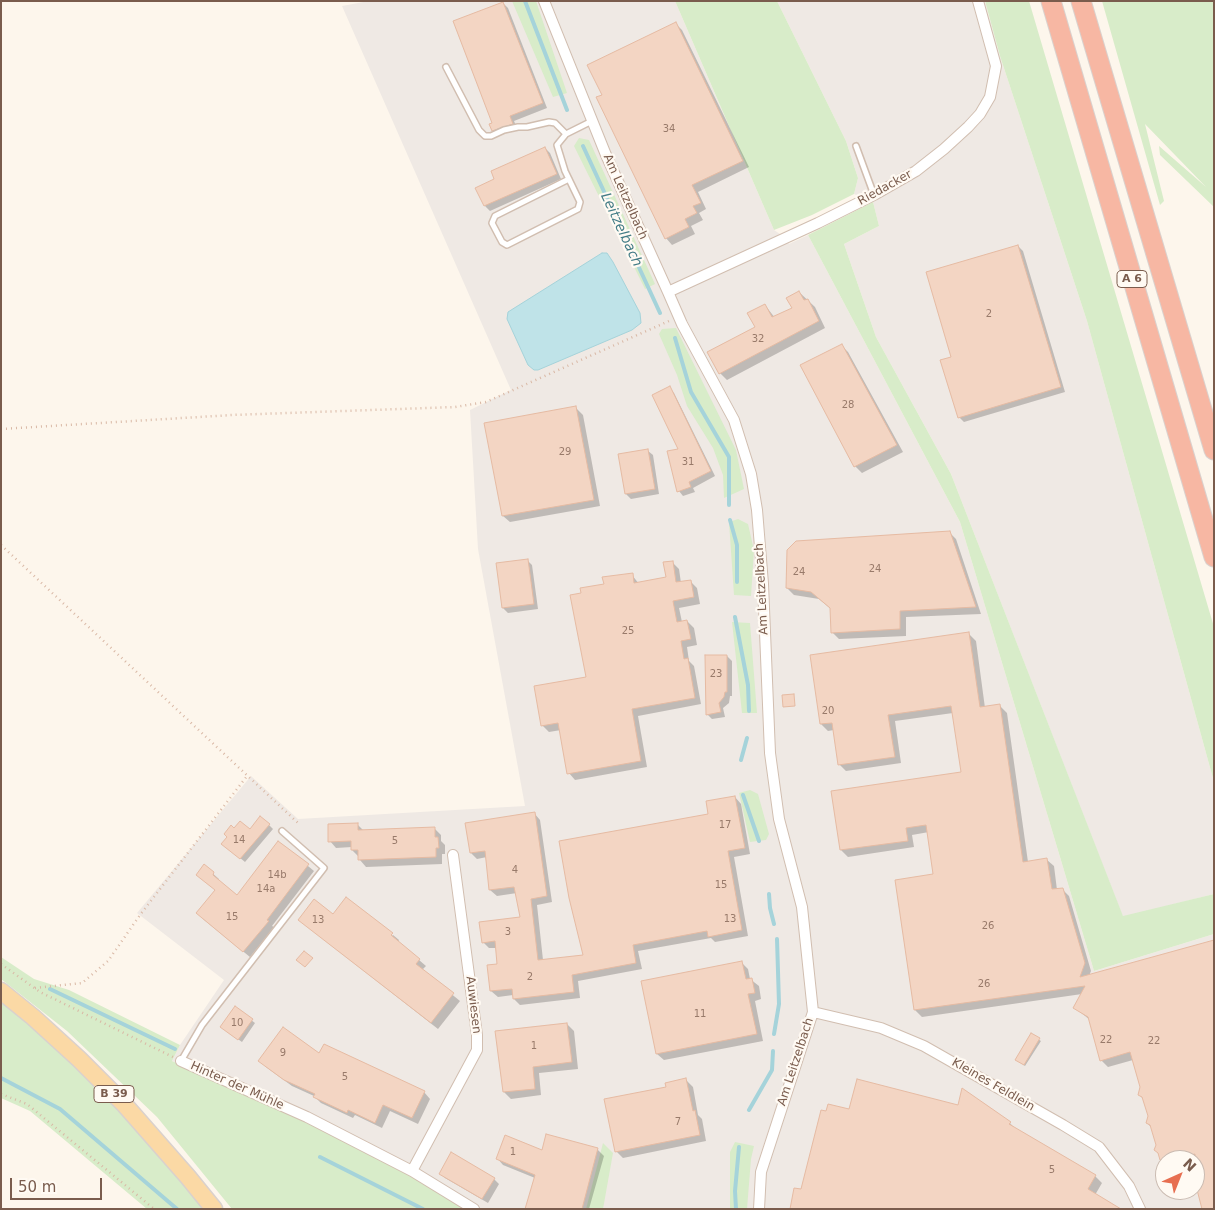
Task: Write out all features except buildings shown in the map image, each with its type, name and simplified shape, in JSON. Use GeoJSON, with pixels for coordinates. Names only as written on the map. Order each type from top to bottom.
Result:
{"type":"FeatureCollection","features":[{"type":"Feature","properties":{"kind":"highway","name":"A 6"},"geometry":{"type":"LineString","coordinates":[[1051,1],[1214,557]]}},
{"type":"Feature","properties":{"kind":"highway","name":"A 6"},"geometry":{"type":"LineString","coordinates":[[1081,1],[1214,450]]}},
{"type":"Feature","properties":{"kind":"main road","name":"B 39"},"geometry":{"type":"LineString","coordinates":[[1,991],[79,1059],[124,1104],[214,1209]]}},
{"type":"Feature","properties":{"kind":"street","name":"Am Leitzelbach"},"geometry":{"type":"LineString","coordinates":[[544,1],[592,121],[679,317],[734,420],[752,474],[763,584],[770,753],[779,819],[802,907],[812,1012],[761,1172],[759,1209]]}},
{"type":"Feature","properties":{"kind":"street","name":"Riedacker"},"geometry":{"type":"LineString","coordinates":[[668,292],[874,195],[916,171],[944,149],[980,114],[990,97],[996,66],[978,1]]}},
{"type":"Feature","properties":{"kind":"street","name":"Auwiesen"},"geometry":{"type":"LineString","coordinates":[[412,1170],[477,1050],[478,1035],[453,855]]}},
{"type":"Feature","properties":{"kind":"street","name":"Kleines Feldlein"},"geometry":{"type":"LineString","coordinates":[[812,1012],[881,1028],[924,1046],[1063,1125],[1099,1148],[1129,1186],[1140,1209]]}},
{"type":"Feature","properties":{"kind":"street","name":"Hinter der Mühle"},"geometry":{"type":"LineString","coordinates":[[182,1061],[307,1117],[412,1170],[474,1209]]}},
{"type":"Feature","properties":{"kind":"lane"},"geometry":{"type":"LineString","coordinates":[[446,67],[479,130],[485,136],[491,136],[504,130],[518,127],[526,128],[549,122],[555,123],[566,134]]}},
{"type":"Feature","properties":{"kind":"lane"},"geometry":{"type":"LineString","coordinates":[[569,179],[495,216],[492,224],[502,242],[507,245],[578,209],[580,202],[569,179],[558,145],[566,134],[592,121]]}},
{"type":"Feature","properties":{"kind":"lane"},"geometry":{"type":"LineString","coordinates":[[856,146],[874,195]]}},
{"type":"Feature","properties":{"kind":"lane","name":"Hinter der Mühle"},"geometry":{"type":"LineString","coordinates":[[182,1061],[202,1025],[324,868],[282,831]]}},
{"type":"Feature","properties":{"kind":"path"},"geometry":{"type":"LineString","coordinates":[[1,429],[232,414],[455,407],[495,398],[679,317]]}},
{"type":"Feature","properties":{"kind":"path"},"geometry":{"type":"LineString","coordinates":[[1,545],[298,823]]}},
{"type":"Feature","properties":{"kind":"path"},"geometry":{"type":"LineString","coordinates":[[35,988],[82,983],[108,961],[140,915],[248,776]]}},
{"type":"Feature","properties":{"kind":"path"},"geometry":{"type":"LineString","coordinates":[[1,964],[35,988],[182,1061]]}},
{"type":"Feature","properties":{"kind":"path"},"geometry":{"type":"LineString","coordinates":[[1,1094],[27,1104],[154,1209]]}},
{"type":"Feature","properties":{"kind":"shaded area"},"geometry":{"type":"Polygon","coordinates":[[[369,1],[675,1],[774,230],[786,238],[789,244],[808,235],[960,522],[1094,971],[1214,934],[1214,1209],[465,1209],[333,1134],[172,1061],[180,1045],[224,980],[137,913],[251,776],[298,819],[525,806],[478,549],[470,410],[511,390],[342,6],[369,1]]]}},
{"type":"Feature","properties":{"kind":"shaded area"},"geometry":{"type":"Polygon","coordinates":[[[777,1],[985,1],[1000,56],[1087,321],[1214,782],[1214,894],[1123,917],[951,474],[876,337],[844,244],[879,226],[873,202],[854,194],[858,178],[846,141],[777,1]]]}},
{"type":"Feature","properties":{"kind":"green space"},"geometry":{"type":"Polygon","coordinates":[[[512,1],[536,1],[567,93],[553,97],[512,1]]]}},
{"type":"Feature","properties":{"kind":"green space"},"geometry":{"type":"Polygon","coordinates":[[[675,1],[777,1],[846,141],[858,178],[854,194],[812,215],[774,230],[675,1]]]}},
{"type":"Feature","properties":{"kind":"green space"},"geometry":{"type":"Polygon","coordinates":[[[985,1],[1029,1],[1214,627],[1214,782],[1087,321],[1000,56],[985,1]]]}},
{"type":"Feature","properties":{"kind":"green space"},"geometry":{"type":"Polygon","coordinates":[[[1102,1],[1214,1],[1214,207],[1160,155],[1159,146],[1206,187],[1145,124],[1164,201],[1160,205],[1102,1]]]}},
{"type":"Feature","properties":{"kind":"green space"},"geometry":{"type":"Polygon","coordinates":[[[579,138],[589,140],[655,284],[645,289],[574,146],[579,138]]]}},
{"type":"Feature","properties":{"kind":"green space"},"geometry":{"type":"Polygon","coordinates":[[[873,202],[879,226],[844,244],[876,337],[951,474],[1123,916],[1214,894],[1214,934],[1094,971],[960,522],[808,235],[873,202]]]}},
{"type":"Feature","properties":{"kind":"green space"},"geometry":{"type":"Polygon","coordinates":[[[676,328],[736,450],[744,489],[724,498],[723,475],[713,448],[687,406],[677,375],[659,334],[662,329],[676,328]]]}},
{"type":"Feature","properties":{"kind":"green space"},"geometry":{"type":"Polygon","coordinates":[[[738,519],[748,524],[754,550],[751,596],[734,595],[729,522],[738,519]]]}},
{"type":"Feature","properties":{"kind":"green space"},"geometry":{"type":"Polygon","coordinates":[[[732,622],[750,623],[757,713],[742,713],[732,622]]]}},
{"type":"Feature","properties":{"kind":"green space"},"geometry":{"type":"Polygon","coordinates":[[[750,790],[758,794],[769,834],[766,840],[750,842],[739,793],[750,790]]]}},
{"type":"Feature","properties":{"kind":"green space"},"geometry":{"type":"Polygon","coordinates":[[[1,957],[34,979],[69,990],[180,1045],[172,1061],[333,1134],[411,1174],[465,1209],[232,1209],[157,1117],[67,1031],[1,979],[1,957]]]}},
{"type":"Feature","properties":{"kind":"green space"},"geometry":{"type":"Polygon","coordinates":[[[1,1002],[48,1039],[120,1110],[206,1209],[147,1209],[30,1111],[1,1098],[1,1002]]]}},
{"type":"Feature","properties":{"kind":"green space"},"geometry":{"type":"Polygon","coordinates":[[[735,1142],[754,1146],[751,1159],[747,1209],[730,1209],[730,1152],[735,1142]]]}},
{"type":"Feature","properties":{"kind":"green space"},"geometry":{"type":"Polygon","coordinates":[[[603,1143],[613,1153],[603,1209],[586,1209],[603,1143]]]}},
{"type":"Feature","properties":{"kind":"water"},"geometry":{"type":"Polygon","coordinates":[[[602,253],[607,253],[613,262],[640,313],[641,323],[632,330],[538,370],[534,370],[528,365],[507,319],[508,312],[602,253]]]}},
{"type":"Feature","properties":{"kind":"waterway","name":"Leitzelbach"},"geometry":{"type":"LineString","coordinates":[[525,1],[567,110]]}},
{"type":"Feature","properties":{"kind":"waterway","name":"Leitzelbach"},"geometry":{"type":"LineString","coordinates":[[583,146],[660,313]]}},
{"type":"Feature","properties":{"kind":"waterway","name":"Leitzelbach"},"geometry":{"type":"LineString","coordinates":[[675,338],[691,392],[729,457],[729,505]]}},
{"type":"Feature","properties":{"kind":"waterway","name":"Leitzelbach"},"geometry":{"type":"LineString","coordinates":[[730,520],[737,545],[737,582]]}},
{"type":"Feature","properties":{"kind":"waterway","name":"Leitzelbach"},"geometry":{"type":"LineString","coordinates":[[735,617],[748,685],[749,711]]}},
{"type":"Feature","properties":{"kind":"waterway","name":"Leitzelbach"},"geometry":{"type":"LineString","coordinates":[[741,760],[747,738]]}},
{"type":"Feature","properties":{"kind":"waterway","name":"Leitzelbach"},"geometry":{"type":"LineString","coordinates":[[743,795],[759,841]]}},
{"type":"Feature","properties":{"kind":"waterway","name":"Leitzelbach"},"geometry":{"type":"LineString","coordinates":[[769,894],[774,924]]}},
{"type":"Feature","properties":{"kind":"waterway","name":"Leitzelbach"},"geometry":{"type":"LineString","coordinates":[[774,1034],[779,1004],[777,939]]}},
{"type":"Feature","properties":{"kind":"waterway"},"geometry":{"type":"LineString","coordinates":[[50,989],[175,1049]]}},
{"type":"Feature","properties":{"kind":"waterway","name":"Leitzelbach"},"geometry":{"type":"LineString","coordinates":[[749,1110],[772,1070],[773,1051]]}},
{"type":"Feature","properties":{"kind":"waterway"},"geometry":{"type":"LineString","coordinates":[[1,1078],[60,1109],[177,1209]]}},
{"type":"Feature","properties":{"kind":"waterway","name":"Leitzelbach"},"geometry":{"type":"LineString","coordinates":[[736,1209],[735,1191],[739,1147]]}},
{"type":"Feature","properties":{"kind":"waterway"},"geometry":{"type":"LineString","coordinates":[[320,1157],[423,1209]]}}]}
